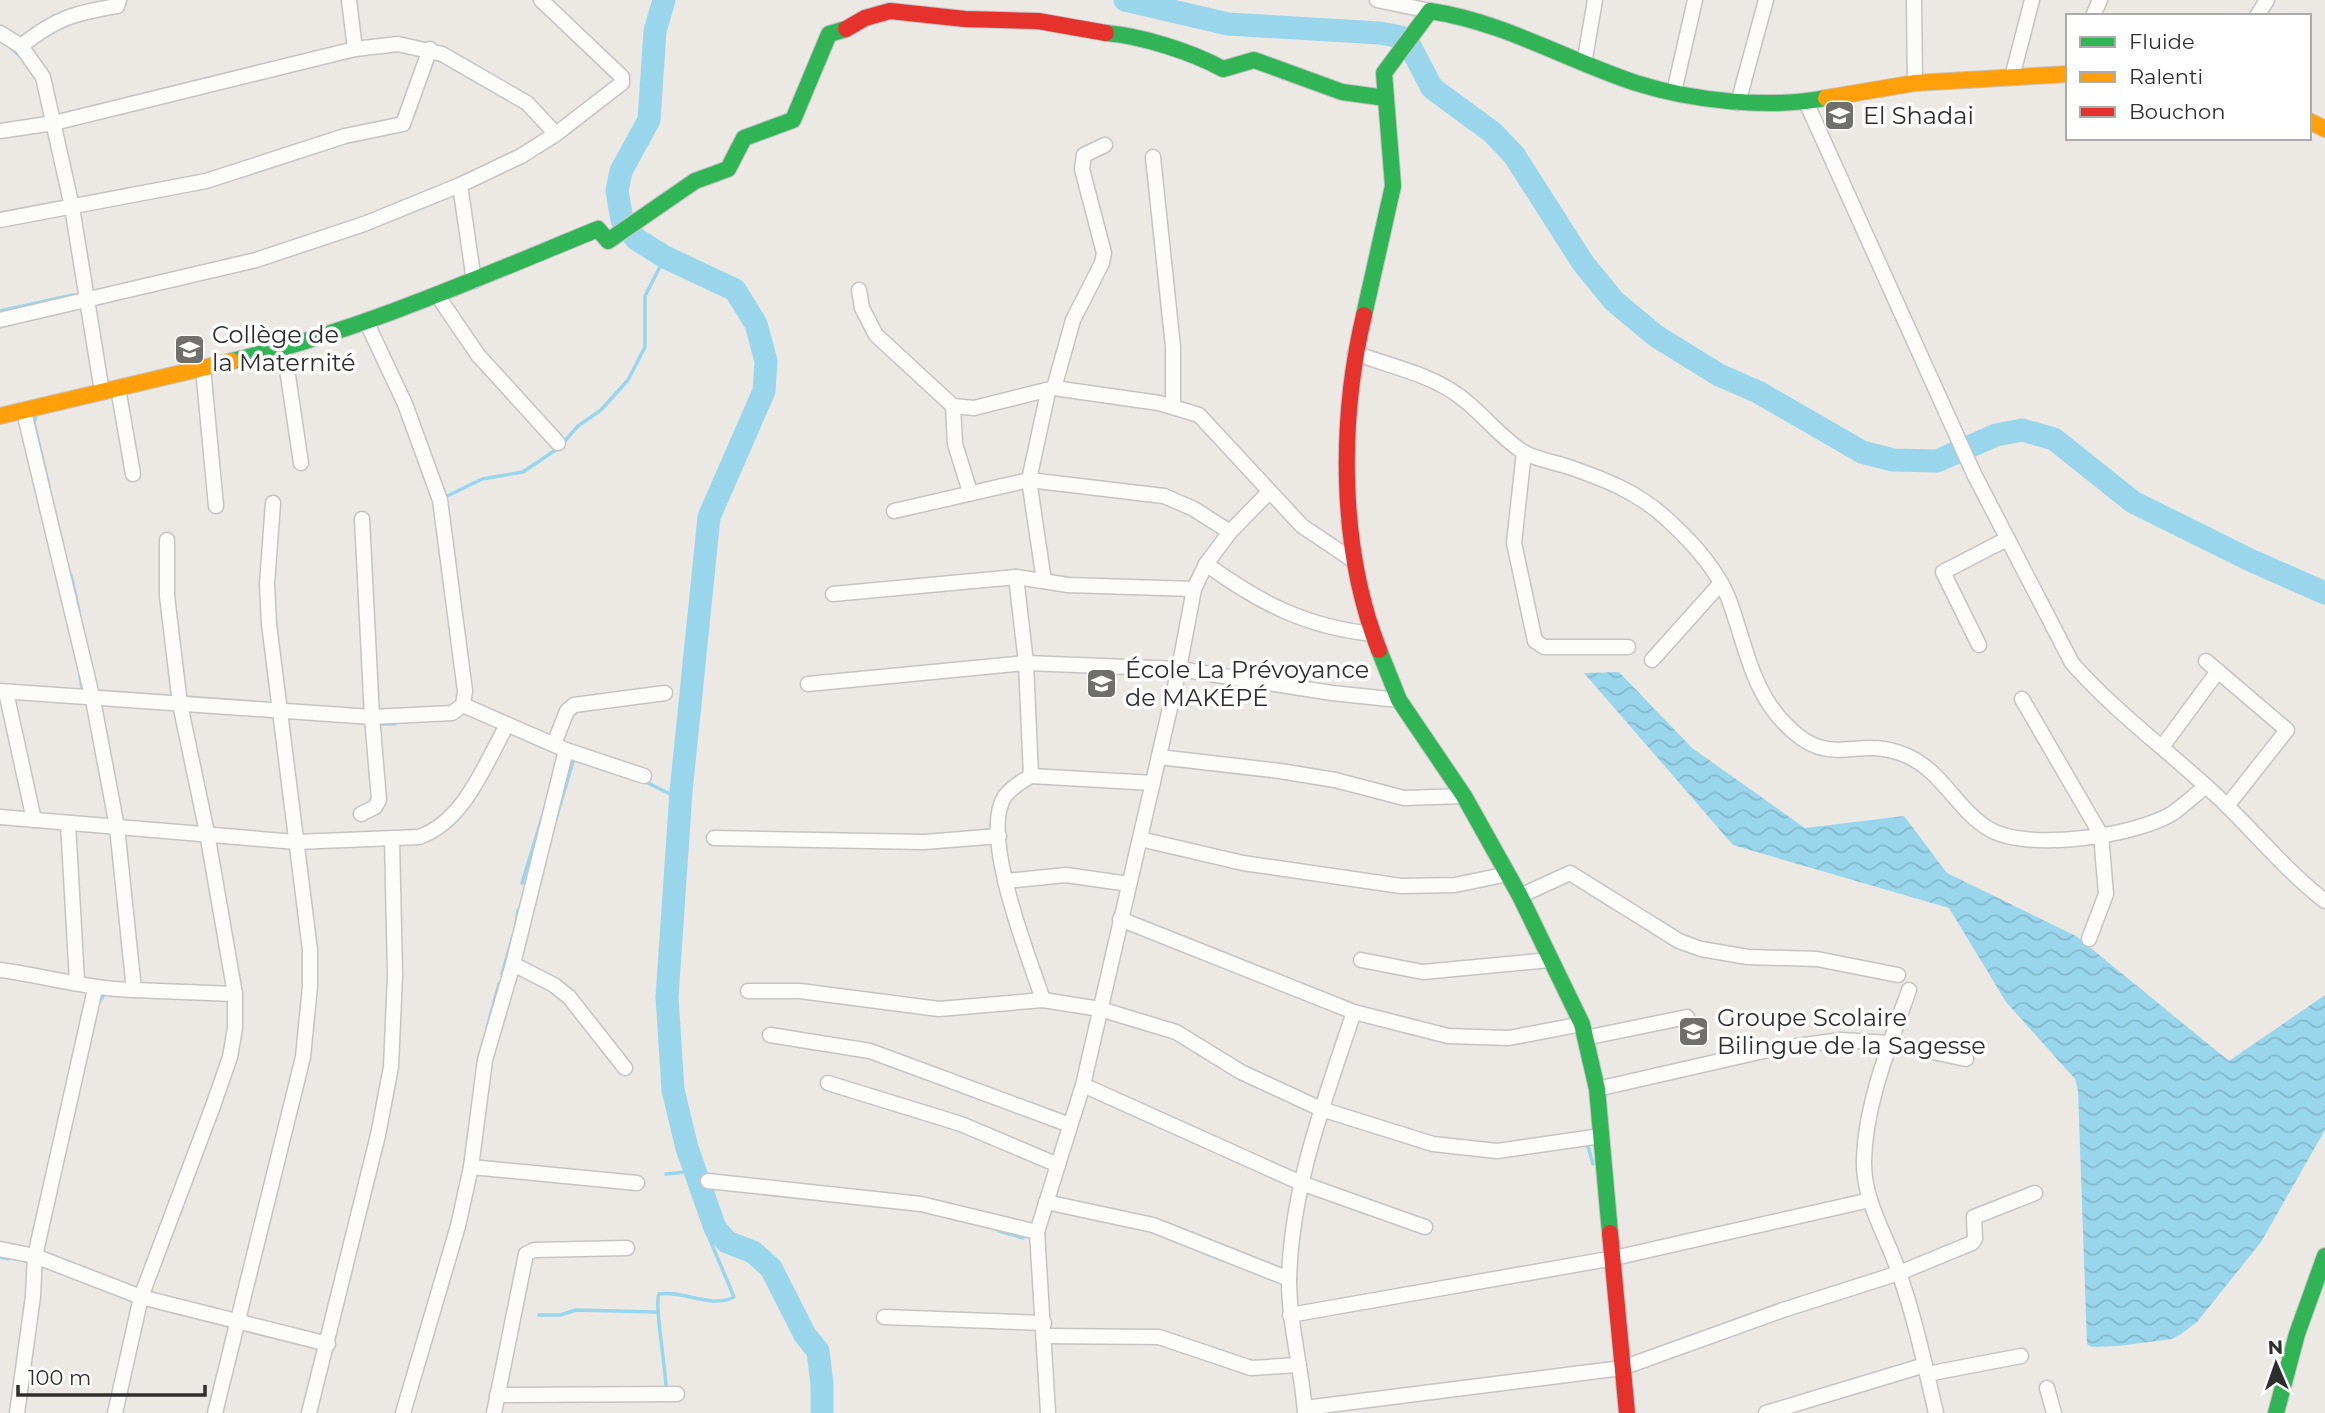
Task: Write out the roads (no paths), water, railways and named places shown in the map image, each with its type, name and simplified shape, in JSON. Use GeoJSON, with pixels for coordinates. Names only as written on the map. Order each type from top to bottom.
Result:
{"type":"FeatureCollection","features":[{"type":"Feature","properties":{"kind":"street"},"geometry":{"type":"LineString","coordinates":[[21,46],[57,19],[117,6],[119,0]]}},
{"type":"Feature","properties":{"kind":"street"},"geometry":{"type":"LineString","coordinates":[[349,0],[355,49]]}},
{"type":"Feature","properties":{"kind":"street"},"geometry":{"type":"LineString","coordinates":[[0,320],[288,251],[460,185],[521,156],[556,134],[620,86],[622,80],[541,0]]}},
{"type":"Feature","properties":{"kind":"street"},"geometry":{"type":"LineString","coordinates":[[1377,0],[1458,15],[1509,30],[1584,64],[1637,83],[1738,103],[1806,102],[1915,83],[2066,74]]}},
{"type":"Feature","properties":{"kind":"street"},"geometry":{"type":"LineString","coordinates":[[1584,64],[1595,0]]}},
{"type":"Feature","properties":{"kind":"street"},"geometry":{"type":"LineString","coordinates":[[1674,92],[1695,0]]}},
{"type":"Feature","properties":{"kind":"street"},"geometry":{"type":"LineString","coordinates":[[1738,103],[1766,0]]}},
{"type":"Feature","properties":{"kind":"street"},"geometry":{"type":"LineString","coordinates":[[1914,0],[1915,83]]}},
{"type":"Feature","properties":{"kind":"street"},"geometry":{"type":"LineString","coordinates":[[2012,76],[2032,0]]}},
{"type":"Feature","properties":{"kind":"street"},"geometry":{"type":"LineString","coordinates":[[0,416],[284,349],[474,281],[598,229],[608,241],[695,181],[728,169],[744,138],[793,120],[829,34],[846,29],[865,18],[890,11],[965,19],[1038,21],[1081,31],[1129,34],[1169,49],[1198,55],[1223,69],[1254,60],[1342,92],[1386,97]]}},
{"type":"Feature","properties":{"kind":"street"},"geometry":{"type":"LineString","coordinates":[[1430,11],[1384,73],[1393,186],[1355,353],[1348,458],[1354,561],[1373,634],[1399,700],[1464,796],[1508,874],[1584,1031],[1597,1089],[1627,1413]]}},
{"type":"Feature","properties":{"kind":"street"},"geometry":{"type":"LineString","coordinates":[[0,33],[21,46],[43,77],[72,207],[87,301],[133,474]]}},
{"type":"Feature","properties":{"kind":"street"},"geometry":{"type":"LineString","coordinates":[[0,131],[54,123],[355,49],[398,44],[430,49],[465,66],[527,103],[556,134]]}},
{"type":"Feature","properties":{"kind":"street"},"geometry":{"type":"LineString","coordinates":[[0,220],[229,175],[345,136],[403,124],[430,49]]}},
{"type":"Feature","properties":{"kind":"street"},"geometry":{"type":"LineString","coordinates":[[1806,102],[1974,474],[2072,663],[2090,683],[2206,786],[2287,868],[2325,901]]}},
{"type":"Feature","properties":{"kind":"street"},"geometry":{"type":"LineString","coordinates":[[1044,582],[1029,480],[1051,390],[1073,320],[1102,263],[1104,253],[1082,169],[1084,155],[1105,145]]}},
{"type":"Feature","properties":{"kind":"street"},"geometry":{"type":"LineString","coordinates":[[1153,157],[1173,347],[1172,407]]}},
{"type":"Feature","properties":{"kind":"street"},"geometry":{"type":"LineString","coordinates":[[460,185],[474,281]]}},
{"type":"Feature","properties":{"kind":"street"},"geometry":{"type":"LineString","coordinates":[[859,290],[864,315],[876,335],[953,406],[974,408],[1051,390],[1172,407],[1199,415],[1269,492],[1315,537],[1354,561]]}},
{"type":"Feature","properties":{"kind":"street"},"geometry":{"type":"LineString","coordinates":[[437,295],[478,355],[558,443]]}},
{"type":"Feature","properties":{"kind":"street"},"geometry":{"type":"LineString","coordinates":[[34,820],[3,692],[372,717],[452,713],[463,705],[466,691],[440,500],[405,404],[366,321]]}},
{"type":"Feature","properties":{"kind":"street"},"geometry":{"type":"LineString","coordinates":[[284,349],[301,463]]}},
{"type":"Feature","properties":{"kind":"street"},"geometry":{"type":"LineString","coordinates":[[1355,353],[1437,383],[1458,395],[1524,452],[1614,482],[1645,499],[1671,522],[1721,583],[1761,688],[1775,713],[1795,734],[1816,747],[1839,751],[1886,750],[1905,754],[1922,764],[1990,830],[2012,837],[2043,839],[2101,835],[2150,824],[2172,813],[2206,786]]}},
{"type":"Feature","properties":{"kind":"street"},"geometry":{"type":"LineString","coordinates":[[203,368],[216,506]]}},
{"type":"Feature","properties":{"kind":"street"},"geometry":{"type":"LineString","coordinates":[[953,406],[955,444],[970,492]]}},
{"type":"Feature","properties":{"kind":"street"},"geometry":{"type":"LineString","coordinates":[[24,412],[93,700],[117,827],[134,990]]}},
{"type":"Feature","properties":{"kind":"street"},"geometry":{"type":"LineString","coordinates":[[1524,452],[1514,543],[1535,641],[1544,647],[1628,647]]}},
{"type":"Feature","properties":{"kind":"street"},"geometry":{"type":"LineString","coordinates":[[894,511],[1029,480],[1164,496],[1194,509],[1230,532]]}},
{"type":"Feature","properties":{"kind":"street"},"geometry":{"type":"LineString","coordinates":[[1048,1413],[1037,1232],[1083,1085],[1180,669],[1194,589],[1206,564],[1230,532],[1269,492]]}},
{"type":"Feature","properties":{"kind":"street"},"geometry":{"type":"LineString","coordinates":[[215,1413],[296,1087],[308,1020],[310,950],[267,604],[274,503]]}},
{"type":"Feature","properties":{"kind":"street"},"geometry":{"type":"LineString","coordinates":[[361,814],[375,807],[379,800],[362,519]]}},
{"type":"Feature","properties":{"kind":"street"},"geometry":{"type":"LineString","coordinates":[[1979,645],[1943,572],[1945,568],[2007,539]]}},
{"type":"Feature","properties":{"kind":"street"},"geometry":{"type":"LineString","coordinates":[[115,1413],[141,1297],[230,1057],[235,1028],[235,994],[207,832],[180,704],[167,596],[167,540]]}},
{"type":"Feature","properties":{"kind":"street"},"geometry":{"type":"LineString","coordinates":[[1206,564],[1254,598],[1298,618],[1338,631],[1373,634]]}},
{"type":"Feature","properties":{"kind":"street"},"geometry":{"type":"LineString","coordinates":[[1016,577],[1027,663],[1031,776]]}},
{"type":"Feature","properties":{"kind":"street"},"geometry":{"type":"LineString","coordinates":[[833,594],[1016,577],[1044,582],[1194,589]]}},
{"type":"Feature","properties":{"kind":"street"},"geometry":{"type":"LineString","coordinates":[[1652,660],[1721,583]]}},
{"type":"Feature","properties":{"kind":"street"},"geometry":{"type":"LineString","coordinates":[[2206,661],[2287,730],[2227,806]]}},
{"type":"Feature","properties":{"kind":"street"},"geometry":{"type":"LineString","coordinates":[[808,684],[1027,663],[1180,669],[1332,693],[1399,700]]}},
{"type":"Feature","properties":{"kind":"street"},"geometry":{"type":"LineString","coordinates":[[2162,747],[2218,671]]}},
{"type":"Feature","properties":{"kind":"street"},"geometry":{"type":"LineString","coordinates":[[403,1413],[458,1226],[471,1167],[485,1060],[513,964],[567,711],[574,705],[665,693]]}},
{"type":"Feature","properties":{"kind":"street"},"geometry":{"type":"LineString","coordinates":[[2022,699],[2101,835],[2106,894],[2089,939]]}},
{"type":"Feature","properties":{"kind":"street"},"geometry":{"type":"LineString","coordinates":[[463,705],[560,747],[644,776]]}},
{"type":"Feature","properties":{"kind":"street"},"geometry":{"type":"LineString","coordinates":[[0,817],[207,832],[296,842],[392,839],[430,833],[451,818],[507,725]]}},
{"type":"Feature","properties":{"kind":"street"},"geometry":{"type":"LineString","coordinates":[[1160,757],[1335,780],[1404,798],[1464,796]]}},
{"type":"Feature","properties":{"kind":"street"},"geometry":{"type":"LineString","coordinates":[[1043,1000],[999,863],[999,812],[1005,797],[1031,776],[1153,783]]}},
{"type":"Feature","properties":{"kind":"street"},"geometry":{"type":"LineString","coordinates":[[68,823],[77,981]]}},
{"type":"Feature","properties":{"kind":"street"},"geometry":{"type":"LineString","coordinates":[[714,838],[924,842],[999,836]]}},
{"type":"Feature","properties":{"kind":"street"},"geometry":{"type":"LineString","coordinates":[[309,1413],[378,1135],[391,1067],[395,975],[392,839]]}},
{"type":"Feature","properties":{"kind":"street"},"geometry":{"type":"LineString","coordinates":[[1140,839],[1243,863],[1401,886],[1455,885],[1508,874]]}},
{"type":"Feature","properties":{"kind":"street"},"geometry":{"type":"LineString","coordinates":[[1520,896],[1570,873],[1679,941],[1702,949],[1748,957],[1817,959],[1898,975]]}},
{"type":"Feature","properties":{"kind":"street"},"geometry":{"type":"LineString","coordinates":[[1005,881],[1066,875],[1129,884]]}},
{"type":"Feature","properties":{"kind":"street"},"geometry":{"type":"LineString","coordinates":[[1120,919],[1354,1012],[1448,1036],[1509,1038],[1687,1017]]}},
{"type":"Feature","properties":{"kind":"street"},"geometry":{"type":"LineString","coordinates":[[1361,960],[1410,971],[1439,972],[1550,960]]}},
{"type":"Feature","properties":{"kind":"street"},"geometry":{"type":"LineString","coordinates":[[513,964],[554,985],[569,997],[625,1068]]}},
{"type":"Feature","properties":{"kind":"street"},"geometry":{"type":"LineString","coordinates":[[0,970],[77,981],[95,989],[235,994]]}},
{"type":"Feature","properties":{"kind":"street"},"geometry":{"type":"LineString","coordinates":[[17,1413],[33,1296],[35,1256],[95,989]]}},
{"type":"Feature","properties":{"kind":"street"},"geometry":{"type":"LineString","coordinates":[[1909,990],[1890,1043],[1866,1133],[1864,1164],[1870,1200],[1899,1273],[1936,1413]]}},
{"type":"Feature","properties":{"kind":"street"},"geometry":{"type":"LineString","coordinates":[[748,991],[800,991],[939,1009],[989,1007],[1043,1000],[1100,1009],[1176,1032],[1241,1072],[1321,1109],[1433,1144],[1458,1149],[1497,1151],[1601,1136]]}},
{"type":"Feature","properties":{"kind":"street"},"geometry":{"type":"LineString","coordinates":[[1354,1012],[1321,1109],[1301,1183],[1289,1279],[1290,1315],[1305,1410],[1622,1367],[1899,1273],[1972,1243],[1975,1239],[1973,1217],[2035,1193]]}},
{"type":"Feature","properties":{"kind":"street"},"geometry":{"type":"LineString","coordinates":[[770,1035],[870,1051],[1070,1125]]}},
{"type":"Feature","properties":{"kind":"street"},"geometry":{"type":"LineString","coordinates":[[1597,1089],[1803,1045],[1841,1040],[1890,1043],[1966,1059]]}},
{"type":"Feature","properties":{"kind":"street"},"geometry":{"type":"LineString","coordinates":[[828,1083],[951,1121],[1058,1165]]}},
{"type":"Feature","properties":{"kind":"street"},"geometry":{"type":"LineString","coordinates":[[1083,1085],[1301,1183],[1425,1227]]}},
{"type":"Feature","properties":{"kind":"street"},"geometry":{"type":"LineString","coordinates":[[471,1167],[637,1183]]}},
{"type":"Feature","properties":{"kind":"street"},"geometry":{"type":"LineString","coordinates":[[708,1181],[921,1204],[1037,1232]]}},
{"type":"Feature","properties":{"kind":"street"},"geometry":{"type":"LineString","coordinates":[[1290,1315],[1614,1258],[1870,1200]]}},
{"type":"Feature","properties":{"kind":"street"},"geometry":{"type":"LineString","coordinates":[[1046,1202],[1153,1225],[1289,1279]]}},
{"type":"Feature","properties":{"kind":"street"},"geometry":{"type":"LineString","coordinates":[[494,1413],[526,1254],[534,1250],[627,1248]]}},
{"type":"Feature","properties":{"kind":"street"},"geometry":{"type":"LineString","coordinates":[[0,1249],[35,1256],[141,1297],[328,1344]]}},
{"type":"Feature","properties":{"kind":"street"},"geometry":{"type":"LineString","coordinates":[[2276,1413],[2319,1291],[2325,1256]]}},
{"type":"Feature","properties":{"kind":"street"},"geometry":{"type":"LineString","coordinates":[[884,1317],[1159,1337],[1251,1368],[1299,1364]]}},
{"type":"Feature","properties":{"kind":"street"},"geometry":{"type":"LineString","coordinates":[[1766,1413],[1926,1370],[2021,1356]]}},
{"type":"Feature","properties":{"kind":"street"},"geometry":{"type":"LineString","coordinates":[[2047,1388],[2054,1413]]}},
{"type":"Feature","properties":{"kind":"street"},"geometry":{"type":"LineString","coordinates":[[497,1395],[677,1394]]}},
{"type":"Feature","properties":{"kind":"water"},"geometry":{"type":"Polygon","coordinates":[[[1619,672],[1692,748],[1805,828],[1904,816],[1947,873],[2076,936],[2229,1061],[2325,995],[2325,1130],[2261,1242],[2197,1322],[2172,1339],[2118,1346],[2092,1347],[2087,1344],[2078,1091],[2075,1079],[2006,1002],[1949,908],[1733,845],[1584,673],[1619,672]]]}},
{"type":"Feature","properties":{"kind":"waterway"},"geometry":{"type":"LineString","coordinates":[[121,10],[126,0]]}},
{"type":"Feature","properties":{"kind":"waterway"},"geometry":{"type":"LineString","coordinates":[[664,0],[655,31],[649,120],[621,171],[617,191],[622,220],[636,239],[665,257],[735,290],[756,324],[766,361],[764,391],[709,517],[681,792],[667,997],[673,1090],[687,1148],[715,1228],[727,1242],[753,1252],[771,1268],[805,1335],[818,1351],[822,1413]]}},
{"type":"Feature","properties":{"kind":"waterway"},"geometry":{"type":"LineString","coordinates":[[1125,0],[1228,24],[1380,33],[1401,37],[1410,46],[1432,88],[1492,132],[1514,155],[1583,263],[1614,301],[1656,336],[1719,375],[1758,392],[1862,452],[1893,460],[1937,461],[1996,435],[2022,430],[2054,439],[2133,502],[2252,561],[2325,593]]}},
{"type":"Feature","properties":{"kind":"waterway"},"geometry":{"type":"LineString","coordinates":[[7,44],[21,57]]}},
{"type":"Feature","properties":{"kind":"waterway"},"geometry":{"type":"LineString","coordinates":[[563,443],[578,426],[601,410],[628,380],[645,347],[645,296],[665,257]]}},
{"type":"Feature","properties":{"kind":"waterway"},"geometry":{"type":"LineString","coordinates":[[0,311],[73,295]]}},
{"type":"Feature","properties":{"kind":"waterway"},"geometry":{"type":"LineString","coordinates":[[36,416],[34,423],[49,487]]}},
{"type":"Feature","properties":{"kind":"waterway"},"geometry":{"type":"LineString","coordinates":[[445,497],[482,479],[523,472],[557,449]]}},
{"type":"Feature","properties":{"kind":"waterway"},"geometry":{"type":"LineString","coordinates":[[71,575],[79,611]]}},
{"type":"Feature","properties":{"kind":"waterway"},"geometry":{"type":"LineString","coordinates":[[80,676],[83,693]]}},
{"type":"Feature","properties":{"kind":"waterway"},"geometry":{"type":"LineString","coordinates":[[381,724],[395,724]]}},
{"type":"Feature","properties":{"kind":"waterway"},"geometry":{"type":"LineString","coordinates":[[556,819],[574,758]]}},
{"type":"Feature","properties":{"kind":"waterway"},"geometry":{"type":"LineString","coordinates":[[644,781],[670,794],[681,792]]}},
{"type":"Feature","properties":{"kind":"waterway"},"geometry":{"type":"LineString","coordinates":[[522,883],[545,808]]}},
{"type":"Feature","properties":{"kind":"waterway"},"geometry":{"type":"LineString","coordinates":[[516,925],[518,910]]}},
{"type":"Feature","properties":{"kind":"waterway"},"geometry":{"type":"LineString","coordinates":[[502,974],[513,936]]}},
{"type":"Feature","properties":{"kind":"waterway"},"geometry":{"type":"LineString","coordinates":[[487,1028],[499,984]]}},
{"type":"Feature","properties":{"kind":"waterway"},"geometry":{"type":"LineString","coordinates":[[100,1001],[106,991]]}},
{"type":"Feature","properties":{"kind":"waterway"},"geometry":{"type":"LineString","coordinates":[[1587,1143],[1593,1164]]}},
{"type":"Feature","properties":{"kind":"waterway"},"geometry":{"type":"LineString","coordinates":[[666,1174],[696,1171]]}},
{"type":"Feature","properties":{"kind":"waterway"},"geometry":{"type":"LineString","coordinates":[[666,1389],[658,1311],[659,1294],[678,1294],[716,1301],[734,1297],[708,1235],[711,1219]]}},
{"type":"Feature","properties":{"kind":"waterway"},"geometry":{"type":"LineString","coordinates":[[999,1231],[1023,1238]]}},
{"type":"Feature","properties":{"kind":"waterway"},"geometry":{"type":"LineString","coordinates":[[1197,1250],[1222,1260]]}},
{"type":"Feature","properties":{"kind":"waterway"},"geometry":{"type":"LineString","coordinates":[[0,1257],[8,1259]]}},
{"type":"Feature","properties":{"kind":"waterway"},"geometry":{"type":"LineString","coordinates":[[539,1315],[560,1315],[576,1310],[656,1312]]}},
{"type":"Feature","properties":{"kind":"place","name":"El Shadai"},"geometry":{"type":"Point","coordinates":[1840,116]}},
{"type":"Feature","properties":{"kind":"place","name":"Collège de la Maternité"},"geometry":{"type":"Point","coordinates":[189,349]}},
{"type":"Feature","properties":{"kind":"place","name":"École La Prévoyance de MAKÉPÉ"},"geometry":{"type":"Point","coordinates":[1102,684]}},
{"type":"Feature","properties":{"kind":"place","name":"Groupe Scolaire Bilingue de la Sagesse"},"geometry":{"type":"Point","coordinates":[1694,1032]}}]}
